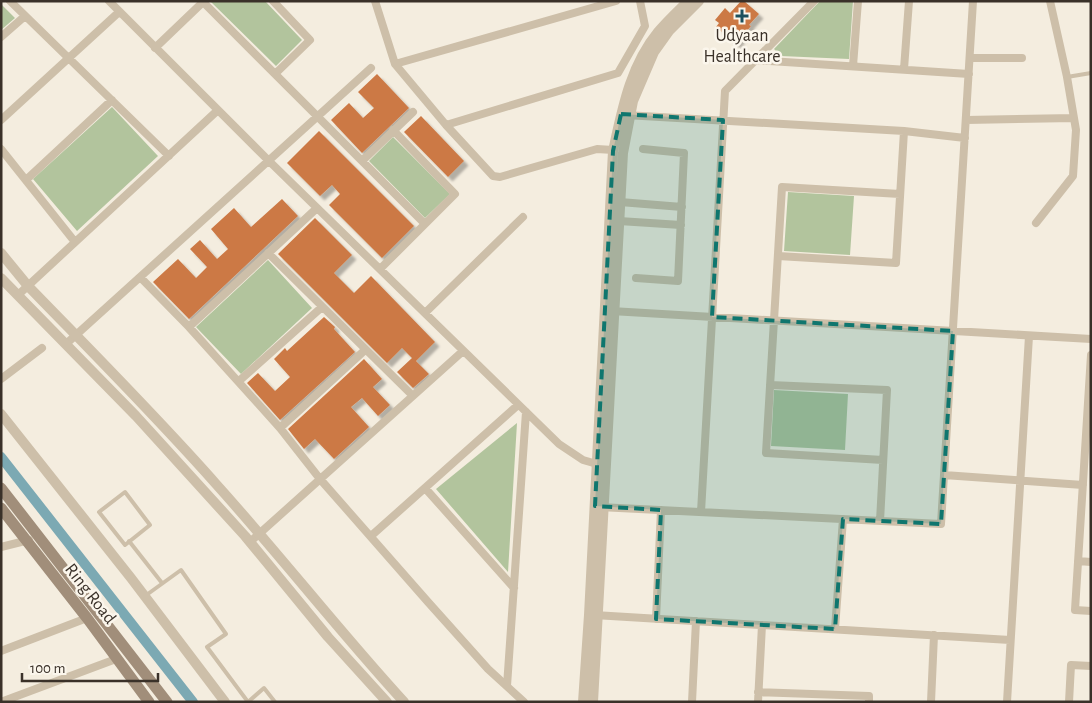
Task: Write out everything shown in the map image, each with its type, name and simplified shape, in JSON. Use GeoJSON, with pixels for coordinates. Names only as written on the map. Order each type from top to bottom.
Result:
{"type":"FeatureCollection","features":[{"type":"Feature","properties":{"kind":"main road"},"geometry":{"type":"LineString","coordinates":[[1,488],[167,702]]}},
{"type":"Feature","properties":{"kind":"main road","name":"Ring Road"},"geometry":{"type":"LineString","coordinates":[[1,508],[87,618],[149,702]]}},
{"type":"Feature","properties":{"kind":"street"},"geometry":{"type":"LineString","coordinates":[[10,1],[169,156]]}},
{"type":"Feature","properties":{"kind":"street"},"geometry":{"type":"LineString","coordinates":[[273,1],[310,40],[275,74]]}},
{"type":"Feature","properties":{"kind":"street"},"geometry":{"type":"LineString","coordinates":[[375,1],[395,64],[493,176],[497,178],[597,149],[613,150]]}},
{"type":"Feature","properties":{"kind":"street"},"geometry":{"type":"LineString","coordinates":[[395,64],[616,1]]}},
{"type":"Feature","properties":{"kind":"street"},"geometry":{"type":"LineString","coordinates":[[446,124],[618,73],[645,26],[640,1]]}},
{"type":"Feature","properties":{"kind":"street"},"geometry":{"type":"LineString","coordinates":[[599,507],[597,464],[609,311],[619,222],[626,94],[642,58],[658,32],[688,1]]}},
{"type":"Feature","properties":{"kind":"street"},"geometry":{"type":"LineString","coordinates":[[593,702],[594,615],[609,311],[613,150],[626,115],[654,52],[669,31],[699,1]]}},
{"type":"Feature","properties":{"kind":"street"},"geometry":{"type":"LineString","coordinates":[[702,512],[725,92],[814,1]]}},
{"type":"Feature","properties":{"kind":"street"},"geometry":{"type":"LineString","coordinates":[[853,66],[858,1]]}},
{"type":"Feature","properties":{"kind":"street"},"geometry":{"type":"LineString","coordinates":[[904,69],[909,1]]}},
{"type":"Feature","properties":{"kind":"street"},"geometry":{"type":"LineString","coordinates":[[599,507],[941,524],[974,1]]}},
{"type":"Feature","properties":{"kind":"street"},"geometry":{"type":"LineString","coordinates":[[1036,222],[1073,176],[1076,130],[1067,77],[1050,1]]}},
{"type":"Feature","properties":{"kind":"street"},"geometry":{"type":"LineString","coordinates":[[155,48],[204,2],[425,224]]}},
{"type":"Feature","properties":{"kind":"street"},"geometry":{"type":"LineString","coordinates":[[1,120],[68,58],[115,5],[155,48],[518,405],[559,444],[583,460],[597,464]]}},
{"type":"Feature","properties":{"kind":"street"},"geometry":{"type":"LineString","coordinates":[[1,37],[25,16]]}},
{"type":"Feature","properties":{"kind":"street"},"geometry":{"type":"LineString","coordinates":[[970,58],[1022,58]]}},
{"type":"Feature","properties":{"kind":"street"},"geometry":{"type":"LineString","coordinates":[[756,60],[968,74]]}},
{"type":"Feature","properties":{"kind":"street"},"geometry":{"type":"LineString","coordinates":[[66,344],[371,68]]}},
{"type":"Feature","properties":{"kind":"street"},"geometry":{"type":"LineString","coordinates":[[26,180],[112,100]]}},
{"type":"Feature","properties":{"kind":"street"},"geometry":{"type":"LineString","coordinates":[[18,295],[218,110]]}},
{"type":"Feature","properties":{"kind":"street"},"geometry":{"type":"LineString","coordinates":[[362,161],[414,112]]}},
{"type":"Feature","properties":{"kind":"street"},"geometry":{"type":"LineString","coordinates":[[626,115],[904,131],[964,138]]}},
{"type":"Feature","properties":{"kind":"street"},"geometry":{"type":"LineString","coordinates":[[966,120],[1074,118]]}},
{"type":"Feature","properties":{"kind":"street"},"geometry":{"type":"LineString","coordinates":[[380,270],[455,194],[393,130]]}},
{"type":"Feature","properties":{"kind":"street"},"geometry":{"type":"LineString","coordinates":[[778,256],[896,263],[904,131]]}},
{"type":"Feature","properties":{"kind":"street"},"geometry":{"type":"LineString","coordinates":[[1,149],[75,242]]}},
{"type":"Feature","properties":{"kind":"street"},"geometry":{"type":"LineString","coordinates":[[636,278],[678,281],[684,153],[643,149]]}},
{"type":"Feature","properties":{"kind":"street"},"geometry":{"type":"LineString","coordinates":[[883,460],[766,453],[782,187],[900,194]]}},
{"type":"Feature","properties":{"kind":"street"},"geometry":{"type":"LineString","coordinates":[[620,202],[682,207]]}},
{"type":"Feature","properties":{"kind":"street"},"geometry":{"type":"LineString","coordinates":[[189,327],[317,208]]}},
{"type":"Feature","properties":{"kind":"street"},"geometry":{"type":"LineString","coordinates":[[425,313],[523,217]]}},
{"type":"Feature","properties":{"kind":"street"},"geometry":{"type":"LineString","coordinates":[[619,222],[681,225]]}},
{"type":"Feature","properties":{"kind":"street"},"geometry":{"type":"LineString","coordinates":[[1,253],[28,286],[76,334],[215,482],[404,702]]}},
{"type":"Feature","properties":{"kind":"street"},"geometry":{"type":"LineString","coordinates":[[268,253],[412,396]]}},
{"type":"Feature","properties":{"kind":"street"},"geometry":{"type":"LineString","coordinates":[[140,277],[189,327],[280,428],[320,479],[454,632],[524,702]]}},
{"type":"Feature","properties":{"kind":"street"},"geometry":{"type":"LineString","coordinates":[[1,278],[136,416],[250,542],[328,637],[387,702]]}},
{"type":"Feature","properties":{"kind":"street"},"geometry":{"type":"LineString","coordinates":[[239,382],[322,307]]}},
{"type":"Feature","properties":{"kind":"street"},"geometry":{"type":"LineString","coordinates":[[609,311],[1091,339]]}},
{"type":"Feature","properties":{"kind":"street"},"geometry":{"type":"LineString","coordinates":[[1007,702],[1029,336]]}},
{"type":"Feature","properties":{"kind":"street"},"geometry":{"type":"LineString","coordinates":[[1,378],[42,348]]}},
{"type":"Feature","properties":{"kind":"street"},"geometry":{"type":"LineString","coordinates":[[280,428],[365,350]]}},
{"type":"Feature","properties":{"kind":"street"},"geometry":{"type":"LineString","coordinates":[[250,542],[463,351]]}},
{"type":"Feature","properties":{"kind":"street"},"geometry":{"type":"LineString","coordinates":[[1091,355],[1086,480],[1075,610],[1091,611]]}},
{"type":"Feature","properties":{"kind":"street"},"geometry":{"type":"LineString","coordinates":[[770,385],[887,390],[880,521]]}},
{"type":"Feature","properties":{"kind":"street"},"geometry":{"type":"LineString","coordinates":[[371,536],[518,405]]}},
{"type":"Feature","properties":{"kind":"street"},"geometry":{"type":"LineString","coordinates":[[507,686],[526,412]]}},
{"type":"Feature","properties":{"kind":"street"},"geometry":{"type":"LineString","coordinates":[[1,414],[145,596],[225,702]]}},
{"type":"Feature","properties":{"kind":"street"},"geometry":{"type":"LineString","coordinates":[[944,476],[1020,481],[1086,480]]}},
{"type":"Feature","properties":{"kind":"street"},"geometry":{"type":"LineString","coordinates":[[425,488],[514,588]]}},
{"type":"Feature","properties":{"kind":"street"},"geometry":{"type":"LineString","coordinates":[[656,619],[661,510]]}},
{"type":"Feature","properties":{"kind":"street"},"geometry":{"type":"LineString","coordinates":[[835,629],[843,519]]}},
{"type":"Feature","properties":{"kind":"street"},"geometry":{"type":"LineString","coordinates":[[1,547],[27,542],[36,534]]}},
{"type":"Feature","properties":{"kind":"street"},"geometry":{"type":"LineString","coordinates":[[1078,561],[1091,562]]}},
{"type":"Feature","properties":{"kind":"street"},"geometry":{"type":"LineString","coordinates":[[594,615],[1010,640]]}},
{"type":"Feature","properties":{"kind":"street"},"geometry":{"type":"LineString","coordinates":[[584,702],[594,615]]}},
{"type":"Feature","properties":{"kind":"street"},"geometry":{"type":"LineString","coordinates":[[1,651],[87,618]]}},
{"type":"Feature","properties":{"kind":"street"},"geometry":{"type":"LineString","coordinates":[[692,702],[696,621]]}},
{"type":"Feature","properties":{"kind":"street"},"geometry":{"type":"LineString","coordinates":[[758,702],[762,625]]}},
{"type":"Feature","properties":{"kind":"street"},"geometry":{"type":"LineString","coordinates":[[931,702],[934,635]]}},
{"type":"Feature","properties":{"kind":"street"},"geometry":{"type":"LineString","coordinates":[[352,663],[361,654]]}},
{"type":"Feature","properties":{"kind":"street"},"geometry":{"type":"LineString","coordinates":[[1,702],[116,659]]}},
{"type":"Feature","properties":{"kind":"street"},"geometry":{"type":"LineString","coordinates":[[1069,702],[1071,665],[1091,666]]}},
{"type":"Feature","properties":{"kind":"street"},"geometry":{"type":"LineString","coordinates":[[366,679],[376,671]]}},
{"type":"Feature","properties":{"kind":"street"},"geometry":{"type":"LineString","coordinates":[[758,692],[869,696],[869,702]]}},
{"type":"Feature","properties":{"kind":"lane"},"geometry":{"type":"LineString","coordinates":[[1067,77],[1091,73]]}},
{"type":"Feature","properties":{"kind":"lane"},"geometry":{"type":"LineString","coordinates":[[125,492],[150,525],[129,541],[124,544],[99,512],[125,492]]}},
{"type":"Feature","properties":{"kind":"lane"},"geometry":{"type":"LineString","coordinates":[[129,541],[162,583]]}},
{"type":"Feature","properties":{"kind":"lane"},"geometry":{"type":"LineString","coordinates":[[145,596],[181,570],[226,634],[207,647],[248,702],[264,688],[275,702]]}},
{"type":"Feature","properties":{"kind":"highlighted area"},"geometry":{"type":"Polygon","coordinates":[[[621,114],[723,120],[712,317],[953,331],[941,524],[843,519],[835,629],[656,619],[661,510],[595,506],[613,151],[621,114]]]}},
{"type":"Feature","properties":{"kind":"green space"},"geometry":{"type":"Polygon","coordinates":[[[265,1],[302,40],[276,66],[211,2],[265,1]]]}},
{"type":"Feature","properties":{"kind":"green space"},"geometry":{"type":"Polygon","coordinates":[[[820,1],[853,1],[849,59],[781,56],[774,49],[820,1]]]}},
{"type":"Feature","properties":{"kind":"green space"},"geometry":{"type":"Polygon","coordinates":[[[1,4],[15,18],[1,30],[1,4]]]}},
{"type":"Feature","properties":{"kind":"green space"},"geometry":{"type":"Polygon","coordinates":[[[112,107],[158,156],[77,231],[33,179],[112,107]]]}},
{"type":"Feature","properties":{"kind":"green space"},"geometry":{"type":"Polygon","coordinates":[[[393,137],[450,194],[425,218],[369,161],[393,137]]]}},
{"type":"Feature","properties":{"kind":"green space"},"geometry":{"type":"Polygon","coordinates":[[[788,192],[854,196],[850,255],[784,251],[788,192]]]}},
{"type":"Feature","properties":{"kind":"green space"},"geometry":{"type":"Polygon","coordinates":[[[268,260],[312,308],[241,374],[196,327],[268,260]]]}},
{"type":"Feature","properties":{"kind":"green space"},"geometry":{"type":"Polygon","coordinates":[[[774,390],[848,394],[845,450],[771,446],[774,390]]]}},
{"type":"Feature","properties":{"kind":"green space"},"geometry":{"type":"Polygon","coordinates":[[[517,423],[508,572],[436,489],[517,423]]]}},
{"type":"Feature","properties":{"kind":"building"},"geometry":{"type":"Polygon","coordinates":[[[741,1],[744,1],[759,14],[736,44],[716,27],[719,23],[715,20],[725,8],[730,13],[741,1]]]}},
{"type":"Feature","properties":{"kind":"building"},"geometry":{"type":"Polygon","coordinates":[[[377,74],[409,108],[362,153],[331,120],[349,103],[363,118],[374,108],[358,92],[377,74]]]}},
{"type":"Feature","properties":{"kind":"building"},"geometry":{"type":"Polygon","coordinates":[[[421,116],[464,161],[448,177],[404,132],[421,116]]]}},
{"type":"Feature","properties":{"kind":"building"},"geometry":{"type":"Polygon","coordinates":[[[319,131],[414,226],[382,258],[329,205],[340,194],[332,185],[320,196],[287,163],[319,131]]]}},
{"type":"Feature","properties":{"kind":"building"},"geometry":{"type":"Polygon","coordinates":[[[282,199],[298,216],[189,319],[153,282],[178,259],[196,278],[207,267],[190,249],[200,240],[217,259],[228,249],[211,229],[234,208],[251,227],[282,199]]]}},
{"type":"Feature","properties":{"kind":"building"},"geometry":{"type":"Polygon","coordinates":[[[315,218],[352,255],[334,273],[354,293],[371,276],[435,342],[416,361],[429,374],[413,388],[397,372],[412,358],[402,348],[387,363],[278,254],[315,218]]]}},
{"type":"Feature","properties":{"kind":"building"},"geometry":{"type":"Polygon","coordinates":[[[324,317],[335,327],[334,329],[355,352],[280,420],[247,383],[258,373],[275,391],[290,377],[274,359],[285,348],[287,351],[324,317]]]}},
{"type":"Feature","properties":{"kind":"building"},"geometry":{"type":"Polygon","coordinates":[[[364,359],[382,379],[373,387],[390,405],[378,416],[362,398],[351,407],[369,427],[334,459],[315,439],[304,449],[288,429],[364,359]]]}},
{"type":"Feature","properties":{"kind":"waterway"},"geometry":{"type":"LineString","coordinates":[[1,457],[193,702]]}},
{"type":"Feature","properties":{"kind":"place","name":"Udyaan Healthcare"},"geometry":{"type":"Point","coordinates":[742,16]}}]}
